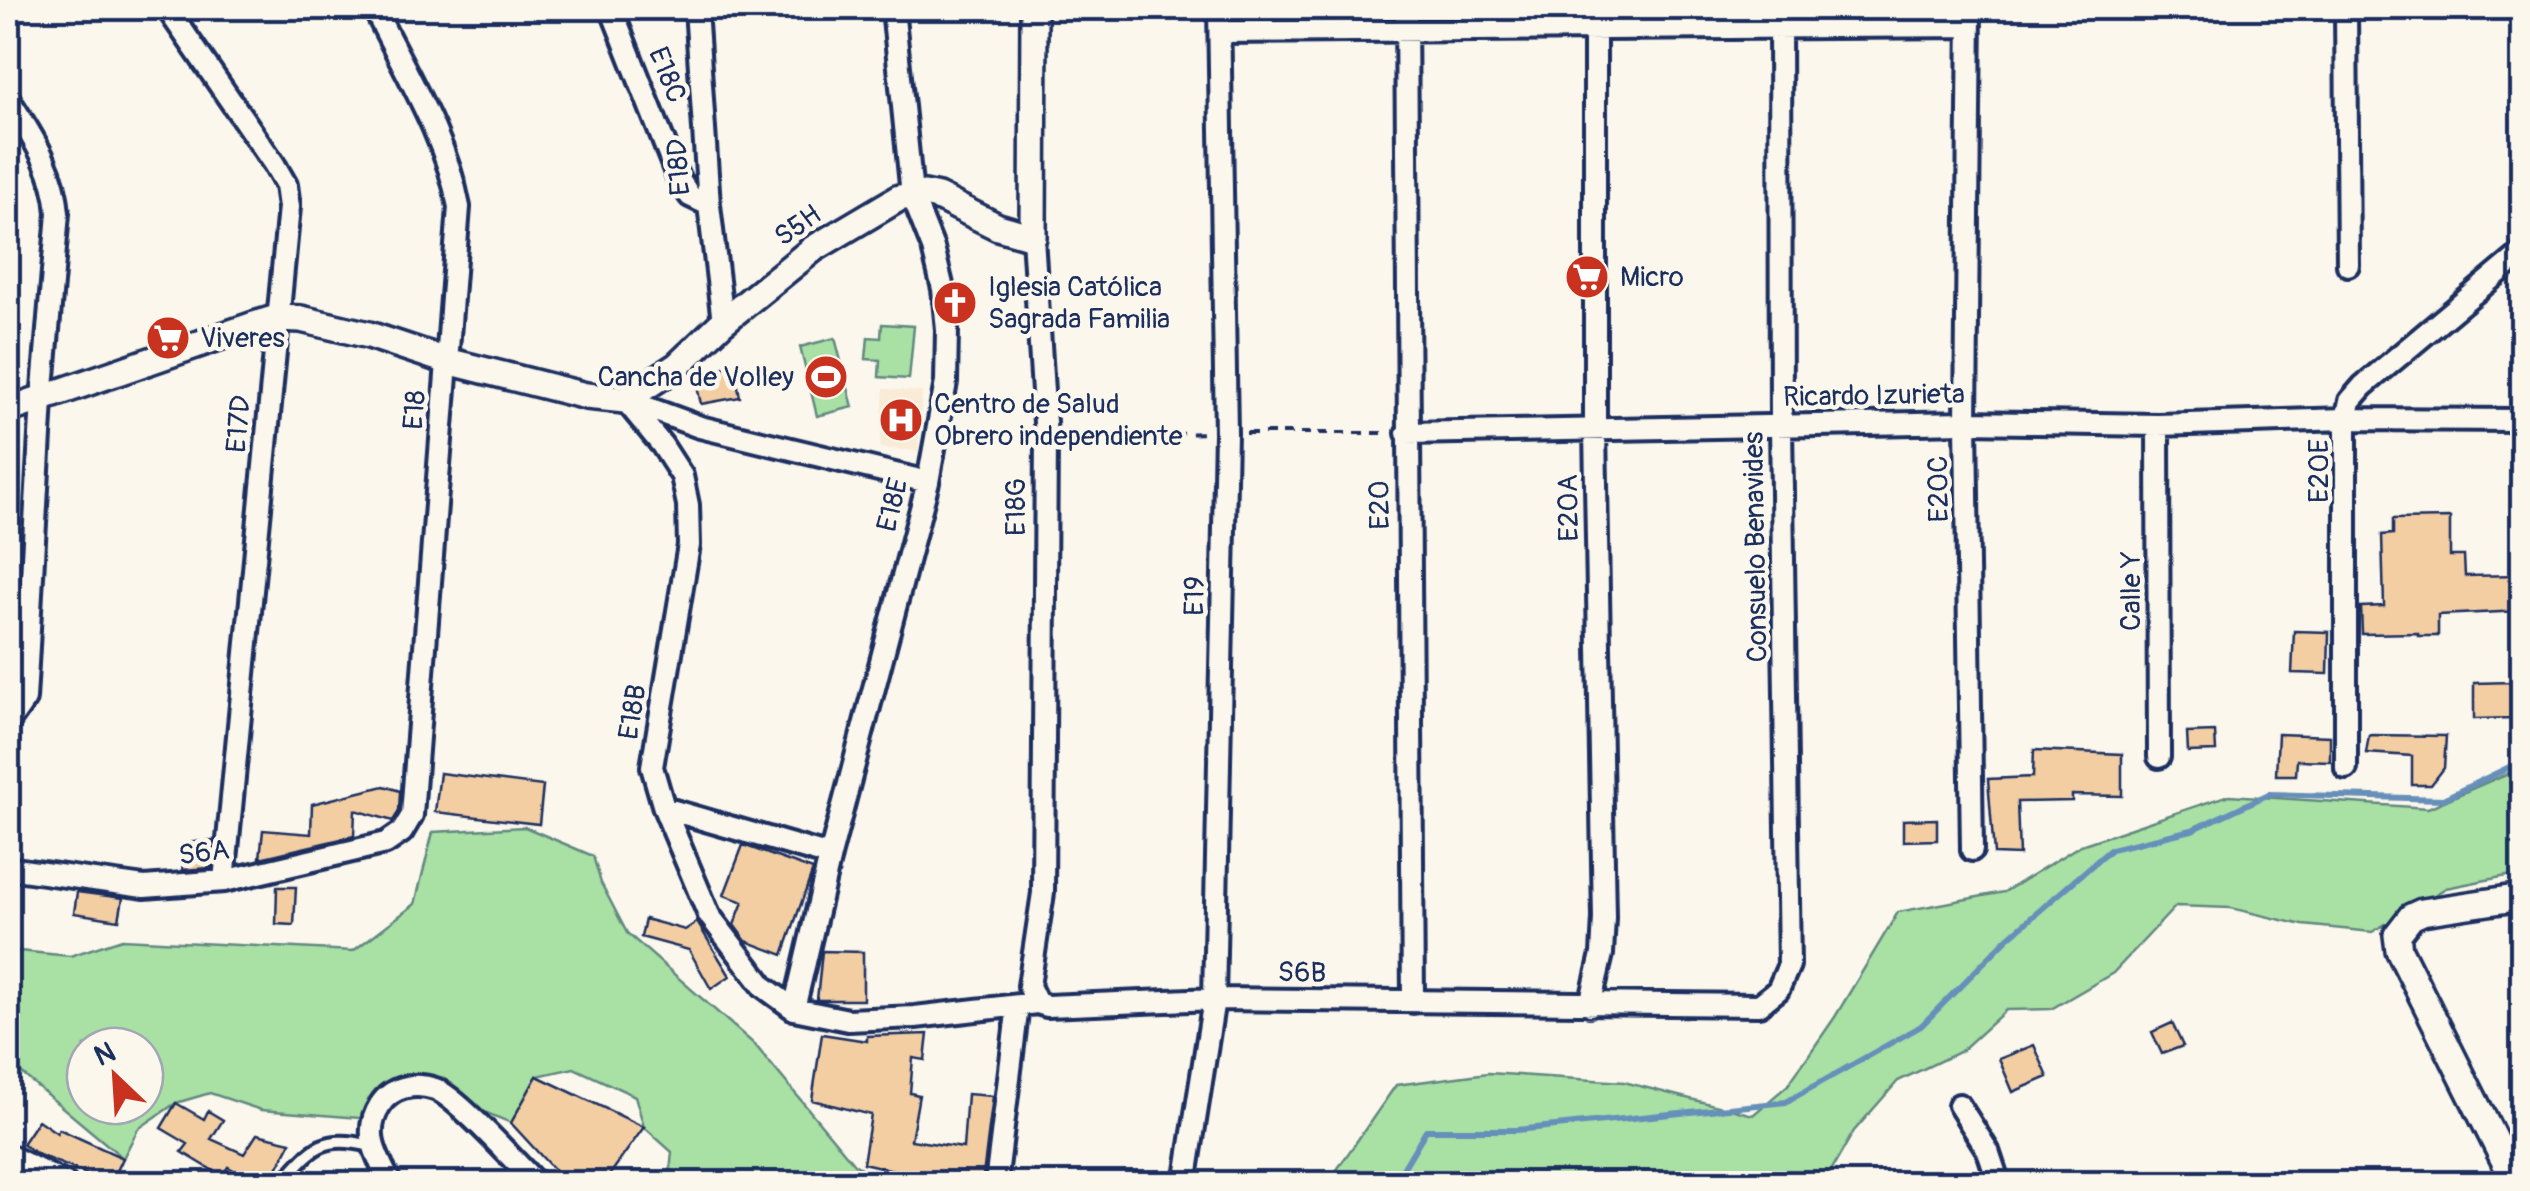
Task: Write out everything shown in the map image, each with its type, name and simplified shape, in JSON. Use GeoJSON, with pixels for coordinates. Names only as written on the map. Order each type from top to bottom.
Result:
{"type":"FeatureCollection","features":[{"type":"Feature","properties":{"kind":"street","name":"E17D"},"geometry":{"type":"LineString","coordinates":[[167,8],[286,185],[289,208],[224,881]]}},
{"type":"Feature","properties":{"kind":"street","name":"E18"},"geometry":{"type":"LineString","coordinates":[[374,8],[453,177],[459,207],[412,815],[402,832]]}},
{"type":"Feature","properties":{"kind":"street","name":"E18C"},"geometry":{"type":"LineString","coordinates":[[611,8],[678,178],[690,196],[709,206]]}},
{"type":"Feature","properties":{"kind":"street","name":"E18D"},"geometry":{"type":"LineString","coordinates":[[696,8],[709,206],[723,322]]}},
{"type":"Feature","properties":{"kind":"street","name":"E18E"},"geometry":{"type":"LineString","coordinates":[[794,1009],[928,482],[946,382],[947,330],[940,274],[912,196],[893,8]]}},
{"type":"Feature","properties":{"kind":"street","name":"E18G"},"geometry":{"type":"LineString","coordinates":[[996,1184],[1043,893],[1046,438],[1033,237],[1034,8]]}},
{"type":"Feature","properties":{"kind":"street","name":"E19"},"geometry":{"type":"LineString","coordinates":[[1185,1184],[1214,999],[1226,433],[1219,8]]}},
{"type":"Feature","properties":{"kind":"street","name":"E20"},"geometry":{"type":"LineString","coordinates":[[1406,8],[1413,1002]]}},
{"type":"Feature","properties":{"kind":"street"},"geometry":{"type":"LineString","coordinates":[[2346,8],[2348,266]]}},
{"type":"Feature","properties":{"kind":"street"},"geometry":{"type":"LineString","coordinates":[[1220,32],[1406,31],[1595,17],[1970,17]]}},
{"type":"Feature","properties":{"kind":"street","name":"E20A"},"geometry":{"type":"LineString","coordinates":[[1590,1005],[1602,954],[1604,918],[1596,430],[1595,17]]}},
{"type":"Feature","properties":{"kind":"street","name":"E20C"},"geometry":{"type":"LineString","coordinates":[[1970,17],[1966,422],[1972,850]]}},
{"type":"Feature","properties":{"kind":"street","name":"Consuelo Benavides"},"geometry":{"type":"LineString","coordinates":[[1780,18],[1789,965]]}},
{"type":"Feature","properties":{"kind":"street"},"geometry":{"type":"LineString","coordinates":[[8,98],[43,154],[56,186],[58,213],[42,400],[25,699],[8,723]]}},
{"type":"Feature","properties":{"kind":"street"},"geometry":{"type":"LineString","coordinates":[[912,196],[938,197],[998,227],[1033,237]]}},
{"type":"Feature","properties":{"kind":"street","name":"S5H"},"geometry":{"type":"LineString","coordinates":[[626,400],[677,366],[723,322],[813,250],[866,215],[899,198],[912,196]]}},
{"type":"Feature","properties":{"kind":"street","name":"E20E"},"geometry":{"type":"LineString","coordinates":[[2346,768],[2346,418],[2350,401],[2522,253]]}},
{"type":"Feature","properties":{"kind":"street"},"geometry":{"type":"LineString","coordinates":[[8,410],[276,318],[301,319],[369,335],[446,362],[586,396],[626,400],[700,427],[928,482]]}},
{"type":"Feature","properties":{"kind":"street","name":"E18B"},"geometry":{"type":"LineString","coordinates":[[626,400],[682,476],[688,505],[689,545],[652,767],[664,808],[708,915],[764,987],[794,1009]]}},
{"type":"Feature","properties":{"kind":"street","name":"Ricardo Izurieta"},"geometry":{"type":"LineString","coordinates":[[1407,433],[1966,422],[2158,425],[2346,418],[2522,420]]}},
{"type":"Feature","properties":{"kind":"street","name":"Calle Y"},"geometry":{"type":"LineString","coordinates":[[2158,425],[2159,756]]}},
{"type":"Feature","properties":{"kind":"street"},"geometry":{"type":"LineString","coordinates":[[664,808],[830,856]]}},
{"type":"Feature","properties":{"kind":"street","name":"S6A"},"geometry":{"type":"LineString","coordinates":[[8,868],[144,887],[224,881],[386,842],[402,832]]}},
{"type":"Feature","properties":{"kind":"street"},"geometry":{"type":"LineString","coordinates":[[2516,1184],[2399,950],[2397,935],[2411,916],[2422,912],[2522,897]]}},
{"type":"Feature","properties":{"kind":"street","name":"S6B"},"geometry":{"type":"LineString","coordinates":[[794,1009],[848,1020],[1028,1004],[1214,999],[1759,1006],[1778,990],[1789,965]]}},
{"type":"Feature","properties":{"kind":"street"},"geometry":{"type":"LineString","coordinates":[[391,1184],[371,1146],[372,1119],[382,1100],[400,1088],[435,1089],[448,1097],[537,1184]]}},
{"type":"Feature","properties":{"kind":"street"},"geometry":{"type":"LineString","coordinates":[[1960,1104],[1988,1151],[1999,1184]]}},
{"type":"Feature","properties":{"kind":"street"},"geometry":{"type":"LineString","coordinates":[[8,1155],[66,1184]]}},
{"type":"Feature","properties":{"kind":"lane"},"geometry":{"type":"LineString","coordinates":[[282,1184],[320,1144],[341,1138],[371,1146]]}},
{"type":"Feature","properties":{"kind":"path"},"geometry":{"type":"LineString","coordinates":[[1046,438],[1407,433]]}},
{"type":"Feature","properties":{"kind":"shaded area","name":"Centro de Salud Obrero independiente"},"geometry":{"type":"Polygon","coordinates":[[[884,389],[922,392],[918,451],[880,448],[884,389]]]}},
{"type":"Feature","properties":{"kind":"green space","name":"Cancha de Volley"},"geometry":{"type":"Polygon","coordinates":[[[882,324],[914,326],[909,379],[879,377],[880,360],[866,359],[868,337],[881,338],[882,324]]]}},
{"type":"Feature","properties":{"kind":"green space","name":"Cancha de Volley"},"geometry":{"type":"Polygon","coordinates":[[[835,338],[853,407],[817,416],[800,347],[835,338]]]}},
{"type":"Feature","properties":{"kind":"green space"},"geometry":{"type":"Polygon","coordinates":[[[2522,767],[2522,873],[2446,888],[2372,932],[2303,925],[2231,908],[2176,906],[2113,973],[2051,1009],[2006,1010],[1961,1051],[1898,1081],[1854,1131],[1824,1183],[1327,1184],[1396,1085],[1488,1073],[1624,1082],[1753,1115],[1788,1085],[1835,1017],[1898,912],[2004,892],[2081,845],[2229,795],[2428,808],[2522,767]]]}},
{"type":"Feature","properties":{"kind":"green space"},"geometry":{"type":"Polygon","coordinates":[[[525,827],[593,856],[601,883],[627,933],[755,1045],[854,1164],[887,1183],[669,1183],[672,1152],[644,1127],[635,1096],[574,1068],[537,1076],[511,1123],[448,1097],[400,1088],[372,1119],[261,1110],[210,1093],[176,1103],[165,1111],[165,1026],[65,1026],[65,1110],[8,1062],[8,950],[70,956],[122,939],[353,951],[415,904],[433,832],[525,827]]]}},
{"type":"Feature","properties":{"kind":"green space"},"geometry":{"type":"Polygon","coordinates":[[[85,1126],[142,1126],[123,1158],[85,1126]]]}},
{"type":"Feature","properties":{"kind":"building"},"geometry":{"type":"Polygon","coordinates":[[[734,365],[740,397],[701,404],[694,373],[734,365]]]}},
{"type":"Feature","properties":{"kind":"building"},"geometry":{"type":"Polygon","coordinates":[[[2450,518],[2450,556],[2464,556],[2465,576],[2521,575],[2521,611],[2438,615],[2438,636],[2362,634],[2361,607],[2384,606],[2382,535],[2393,534],[2393,519],[2450,518]]]}},
{"type":"Feature","properties":{"kind":"building"},"geometry":{"type":"Polygon","coordinates":[[[2294,631],[2329,632],[2328,674],[2292,673],[2294,631]]]}},
{"type":"Feature","properties":{"kind":"building"},"geometry":{"type":"Polygon","coordinates":[[[2512,682],[2513,718],[2474,719],[2474,683],[2512,682]]]}},
{"type":"Feature","properties":{"kind":"building"},"geometry":{"type":"Polygon","coordinates":[[[2215,732],[2216,751],[2188,752],[2187,733],[2215,732]]]}},
{"type":"Feature","properties":{"kind":"building"},"geometry":{"type":"Polygon","coordinates":[[[2278,734],[2330,736],[2330,761],[2297,760],[2296,775],[2276,775],[2278,734]]]}},
{"type":"Feature","properties":{"kind":"building"},"geometry":{"type":"Polygon","coordinates":[[[2369,735],[2446,736],[2444,768],[2431,785],[2412,785],[2412,756],[2366,753],[2369,735]]]}},
{"type":"Feature","properties":{"kind":"building"},"geometry":{"type":"Polygon","coordinates":[[[2034,750],[2122,754],[2122,796],[2072,795],[2072,801],[2017,802],[2019,855],[1994,854],[1988,779],[2033,777],[2034,750]]]}},
{"type":"Feature","properties":{"kind":"building"},"geometry":{"type":"Polygon","coordinates":[[[440,773],[543,786],[539,824],[435,812],[440,773]]]}},
{"type":"Feature","properties":{"kind":"building"},"geometry":{"type":"Polygon","coordinates":[[[384,786],[400,791],[399,811],[393,821],[355,810],[354,836],[260,858],[263,830],[311,834],[312,804],[384,786]]]}},
{"type":"Feature","properties":{"kind":"building"},"geometry":{"type":"Polygon","coordinates":[[[1937,819],[1937,840],[1903,841],[1903,820],[1937,819]]]}},
{"type":"Feature","properties":{"kind":"building"},"geometry":{"type":"Polygon","coordinates":[[[214,840],[211,868],[182,870],[187,843],[214,840]]]}},
{"type":"Feature","properties":{"kind":"building"},"geometry":{"type":"Polygon","coordinates":[[[743,845],[813,870],[783,955],[746,941],[734,925],[743,902],[724,895],[743,845]]]}},
{"type":"Feature","properties":{"kind":"building"},"geometry":{"type":"Polygon","coordinates":[[[277,887],[296,887],[294,925],[276,924],[277,887]]]}},
{"type":"Feature","properties":{"kind":"building"},"geometry":{"type":"Polygon","coordinates":[[[77,892],[123,898],[119,920],[74,913],[77,892]]]}},
{"type":"Feature","properties":{"kind":"building"},"geometry":{"type":"Polygon","coordinates":[[[645,919],[685,930],[697,922],[730,976],[711,989],[689,950],[641,937],[645,919]]]}},
{"type":"Feature","properties":{"kind":"building"},"geometry":{"type":"Polygon","coordinates":[[[822,951],[863,952],[863,1000],[817,1000],[822,951]]]}},
{"type":"Feature","properties":{"kind":"building"},"geometry":{"type":"Polygon","coordinates":[[[2172,1023],[2183,1046],[2162,1054],[2152,1032],[2172,1023]]]}},
{"type":"Feature","properties":{"kind":"building"},"geometry":{"type":"Polygon","coordinates":[[[822,1034],[867,1041],[867,1036],[928,1034],[925,1060],[913,1058],[910,1093],[919,1095],[911,1140],[963,1148],[967,1094],[993,1096],[982,1184],[954,1184],[863,1163],[871,1115],[812,1100],[822,1034]]]}},
{"type":"Feature","properties":{"kind":"building"},"geometry":{"type":"Polygon","coordinates":[[[2034,1045],[2048,1077],[2013,1092],[1999,1059],[2034,1045]]]}},
{"type":"Feature","properties":{"kind":"building"},"geometry":{"type":"Polygon","coordinates":[[[537,1076],[644,1127],[603,1184],[567,1184],[511,1123],[537,1076]]]}},
{"type":"Feature","properties":{"kind":"building"},"geometry":{"type":"Polygon","coordinates":[[[176,1103],[204,1119],[208,1111],[223,1120],[211,1139],[244,1154],[257,1134],[291,1142],[269,1184],[259,1184],[228,1167],[222,1176],[182,1152],[188,1144],[161,1128],[176,1103]]]}},
{"type":"Feature","properties":{"kind":"building"},"geometry":{"type":"Polygon","coordinates":[[[38,1120],[57,1133],[59,1129],[123,1158],[111,1184],[39,1155],[22,1144],[38,1120]]]}},
{"type":"Feature","properties":{"kind":"waterway"},"geometry":{"type":"LineString","coordinates":[[1394,1184],[1426,1130],[1517,1130],[1786,1102],[1921,1026],[2008,938],[2111,849],[2192,830],[2269,794],[2443,799],[2522,761]]}},
{"type":"Feature","properties":{"kind":"place","name":"Micro"},"geometry":{"type":"Point","coordinates":[1587,277]}},
{"type":"Feature","properties":{"kind":"place","name":"Iglesia Católica Sagrada Familia"},"geometry":{"type":"Point","coordinates":[955,303]}},
{"type":"Feature","properties":{"kind":"place","name":"Viveres"},"geometry":{"type":"Point","coordinates":[168,338]}},
{"type":"Feature","properties":{"kind":"place","name":"Cancha de Volley"},"geometry":{"type":"Point","coordinates":[826,377]}},
{"type":"Feature","properties":{"kind":"place","name":"Centro de Salud Obrero independiente"},"geometry":{"type":"Point","coordinates":[901,420]}}]}
